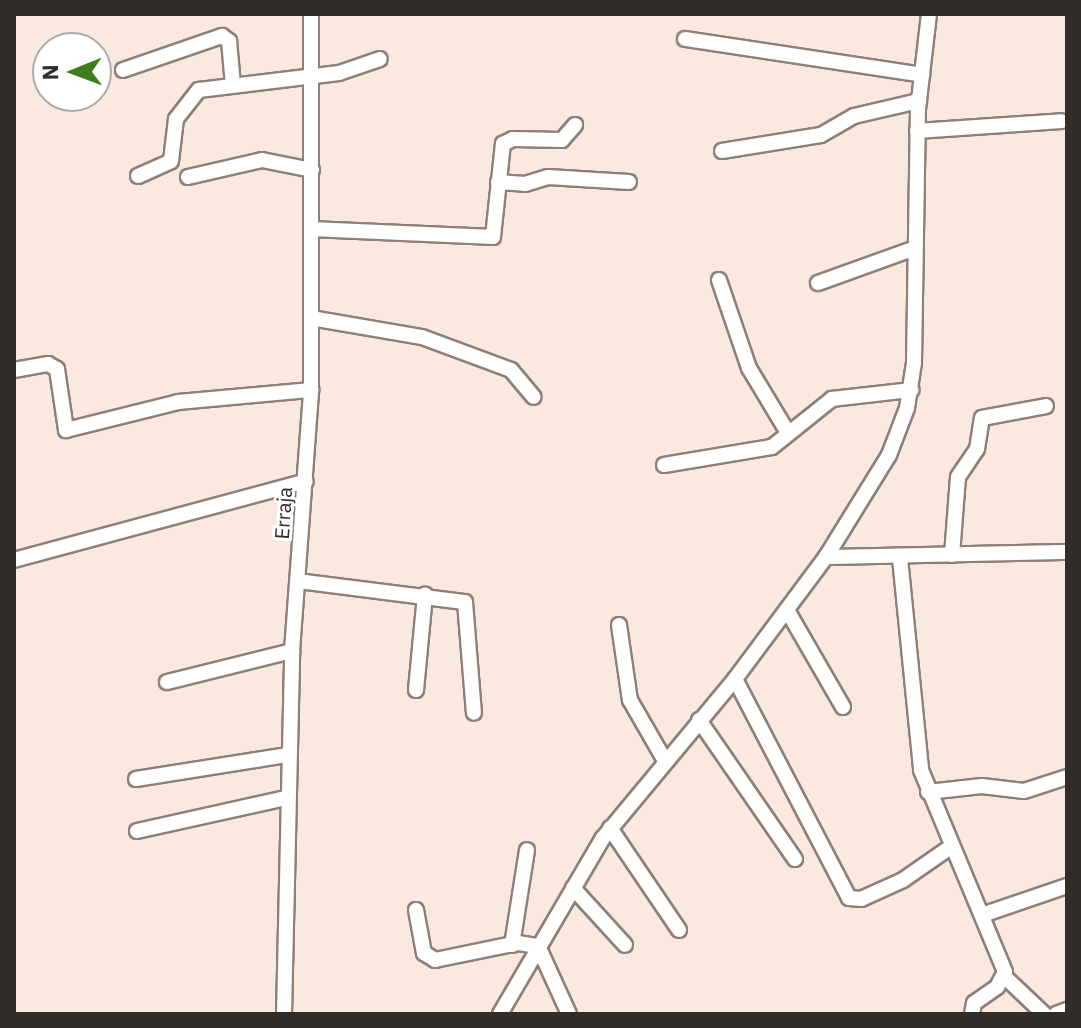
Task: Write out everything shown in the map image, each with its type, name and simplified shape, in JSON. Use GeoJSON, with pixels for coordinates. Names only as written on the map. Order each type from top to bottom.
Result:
{"type":"FeatureCollection","features":[{"type":"Feature","properties":{"kind":"street","name":"Erraja"},"geometry":{"type":"LineString","coordinates":[[284,1014],[286,798],[292,651],[311,390],[311,14]]}},
{"type":"Feature","properties":{"kind":"street"},"geometry":{"type":"LineString","coordinates":[[501,1014],[538,946],[610,828],[664,759],[735,679],[787,610],[826,557],[889,455],[911,390],[917,131],[929,14]]}},
{"type":"Feature","properties":{"kind":"street"},"geometry":{"type":"LineString","coordinates":[[123,70],[222,36],[229,41],[233,85]]}},
{"type":"Feature","properties":{"kind":"street"},"geometry":{"type":"LineString","coordinates":[[685,39],[922,75]]}},
{"type":"Feature","properties":{"kind":"street"},"geometry":{"type":"LineString","coordinates":[[138,176],[171,161],[174,126],[191,95],[233,85],[312,76],[380,59]]}},
{"type":"Feature","properties":{"kind":"street"},"geometry":{"type":"LineString","coordinates":[[722,151],[821,135],[854,116],[919,101]]}},
{"type":"Feature","properties":{"kind":"street"},"geometry":{"type":"LineString","coordinates":[[917,131],[1062,121]]}},
{"type":"Feature","properties":{"kind":"street"},"geometry":{"type":"LineString","coordinates":[[312,229],[493,237],[498,182],[507,140],[562,140],[575,125]]}},
{"type":"Feature","properties":{"kind":"street"},"geometry":{"type":"LineString","coordinates":[[188,177],[262,160],[312,170]]}},
{"type":"Feature","properties":{"kind":"street"},"geometry":{"type":"LineString","coordinates":[[498,182],[525,184],[548,177],[629,182]]}},
{"type":"Feature","properties":{"kind":"street"},"geometry":{"type":"LineString","coordinates":[[818,283],[915,248]]}},
{"type":"Feature","properties":{"kind":"street"},"geometry":{"type":"LineString","coordinates":[[719,280],[749,368],[788,433]]}},
{"type":"Feature","properties":{"kind":"street"},"geometry":{"type":"LineString","coordinates":[[311,318],[422,337],[511,370],[534,397]]}},
{"type":"Feature","properties":{"kind":"street"},"geometry":{"type":"LineString","coordinates":[[14,370],[48,364],[57,369],[66,430],[178,402],[311,390]]}},
{"type":"Feature","properties":{"kind":"street"},"geometry":{"type":"LineString","coordinates":[[664,465],[772,447],[832,399],[911,390]]}},
{"type":"Feature","properties":{"kind":"street"},"geometry":{"type":"LineString","coordinates":[[952,555],[958,477],[977,449],[982,418],[1046,406]]}},
{"type":"Feature","properties":{"kind":"street"},"geometry":{"type":"LineString","coordinates":[[14,560],[306,481]]}},
{"type":"Feature","properties":{"kind":"street"},"geometry":{"type":"LineString","coordinates":[[826,557],[900,558],[1067,552]]}},
{"type":"Feature","properties":{"kind":"street"},"geometry":{"type":"LineString","coordinates":[[900,558],[913,726],[928,792],[982,915],[1005,977],[1044,1014]]}},
{"type":"Feature","properties":{"kind":"street"},"geometry":{"type":"LineString","coordinates":[[298,581],[460,598],[469,607],[474,713]]}},
{"type":"Feature","properties":{"kind":"street"},"geometry":{"type":"LineString","coordinates":[[416,690],[425,594]]}},
{"type":"Feature","properties":{"kind":"street"},"geometry":{"type":"LineString","coordinates":[[787,610],[843,707]]}},
{"type":"Feature","properties":{"kind":"street"},"geometry":{"type":"LineString","coordinates":[[619,625],[630,700],[664,759]]}},
{"type":"Feature","properties":{"kind":"street"},"geometry":{"type":"LineString","coordinates":[[167,682],[292,651]]}},
{"type":"Feature","properties":{"kind":"street"},"geometry":{"type":"LineString","coordinates":[[735,679],[849,898],[861,899],[903,880],[952,846]]}},
{"type":"Feature","properties":{"kind":"street"},"geometry":{"type":"LineString","coordinates":[[699,720],[795,859]]}},
{"type":"Feature","properties":{"kind":"street"},"geometry":{"type":"LineString","coordinates":[[136,779],[288,755]]}},
{"type":"Feature","properties":{"kind":"street"},"geometry":{"type":"LineString","coordinates":[[928,792],[982,786],[1024,791],[1067,777]]}},
{"type":"Feature","properties":{"kind":"street"},"geometry":{"type":"LineString","coordinates":[[137,831],[286,798]]}},
{"type":"Feature","properties":{"kind":"street"},"geometry":{"type":"LineString","coordinates":[[610,828],[679,930]]}},
{"type":"Feature","properties":{"kind":"street"},"geometry":{"type":"LineString","coordinates":[[512,945],[527,850]]}},
{"type":"Feature","properties":{"kind":"street"},"geometry":{"type":"LineString","coordinates":[[982,915],[1067,886]]}},
{"type":"Feature","properties":{"kind":"street"},"geometry":{"type":"LineString","coordinates":[[573,888],[625,945]]}},
{"type":"Feature","properties":{"kind":"street"},"geometry":{"type":"LineString","coordinates":[[416,910],[429,958],[512,945],[538,946]]}},
{"type":"Feature","properties":{"kind":"street"},"geometry":{"type":"LineString","coordinates":[[538,946],[569,1014]]}},
{"type":"Feature","properties":{"kind":"street"},"geometry":{"type":"LineString","coordinates":[[972,1014],[974,1003],[1005,977]]}},
{"type":"Feature","properties":{"kind":"street"},"geometry":{"type":"LineString","coordinates":[[1056,1014],[1067,1010]]}}]}
